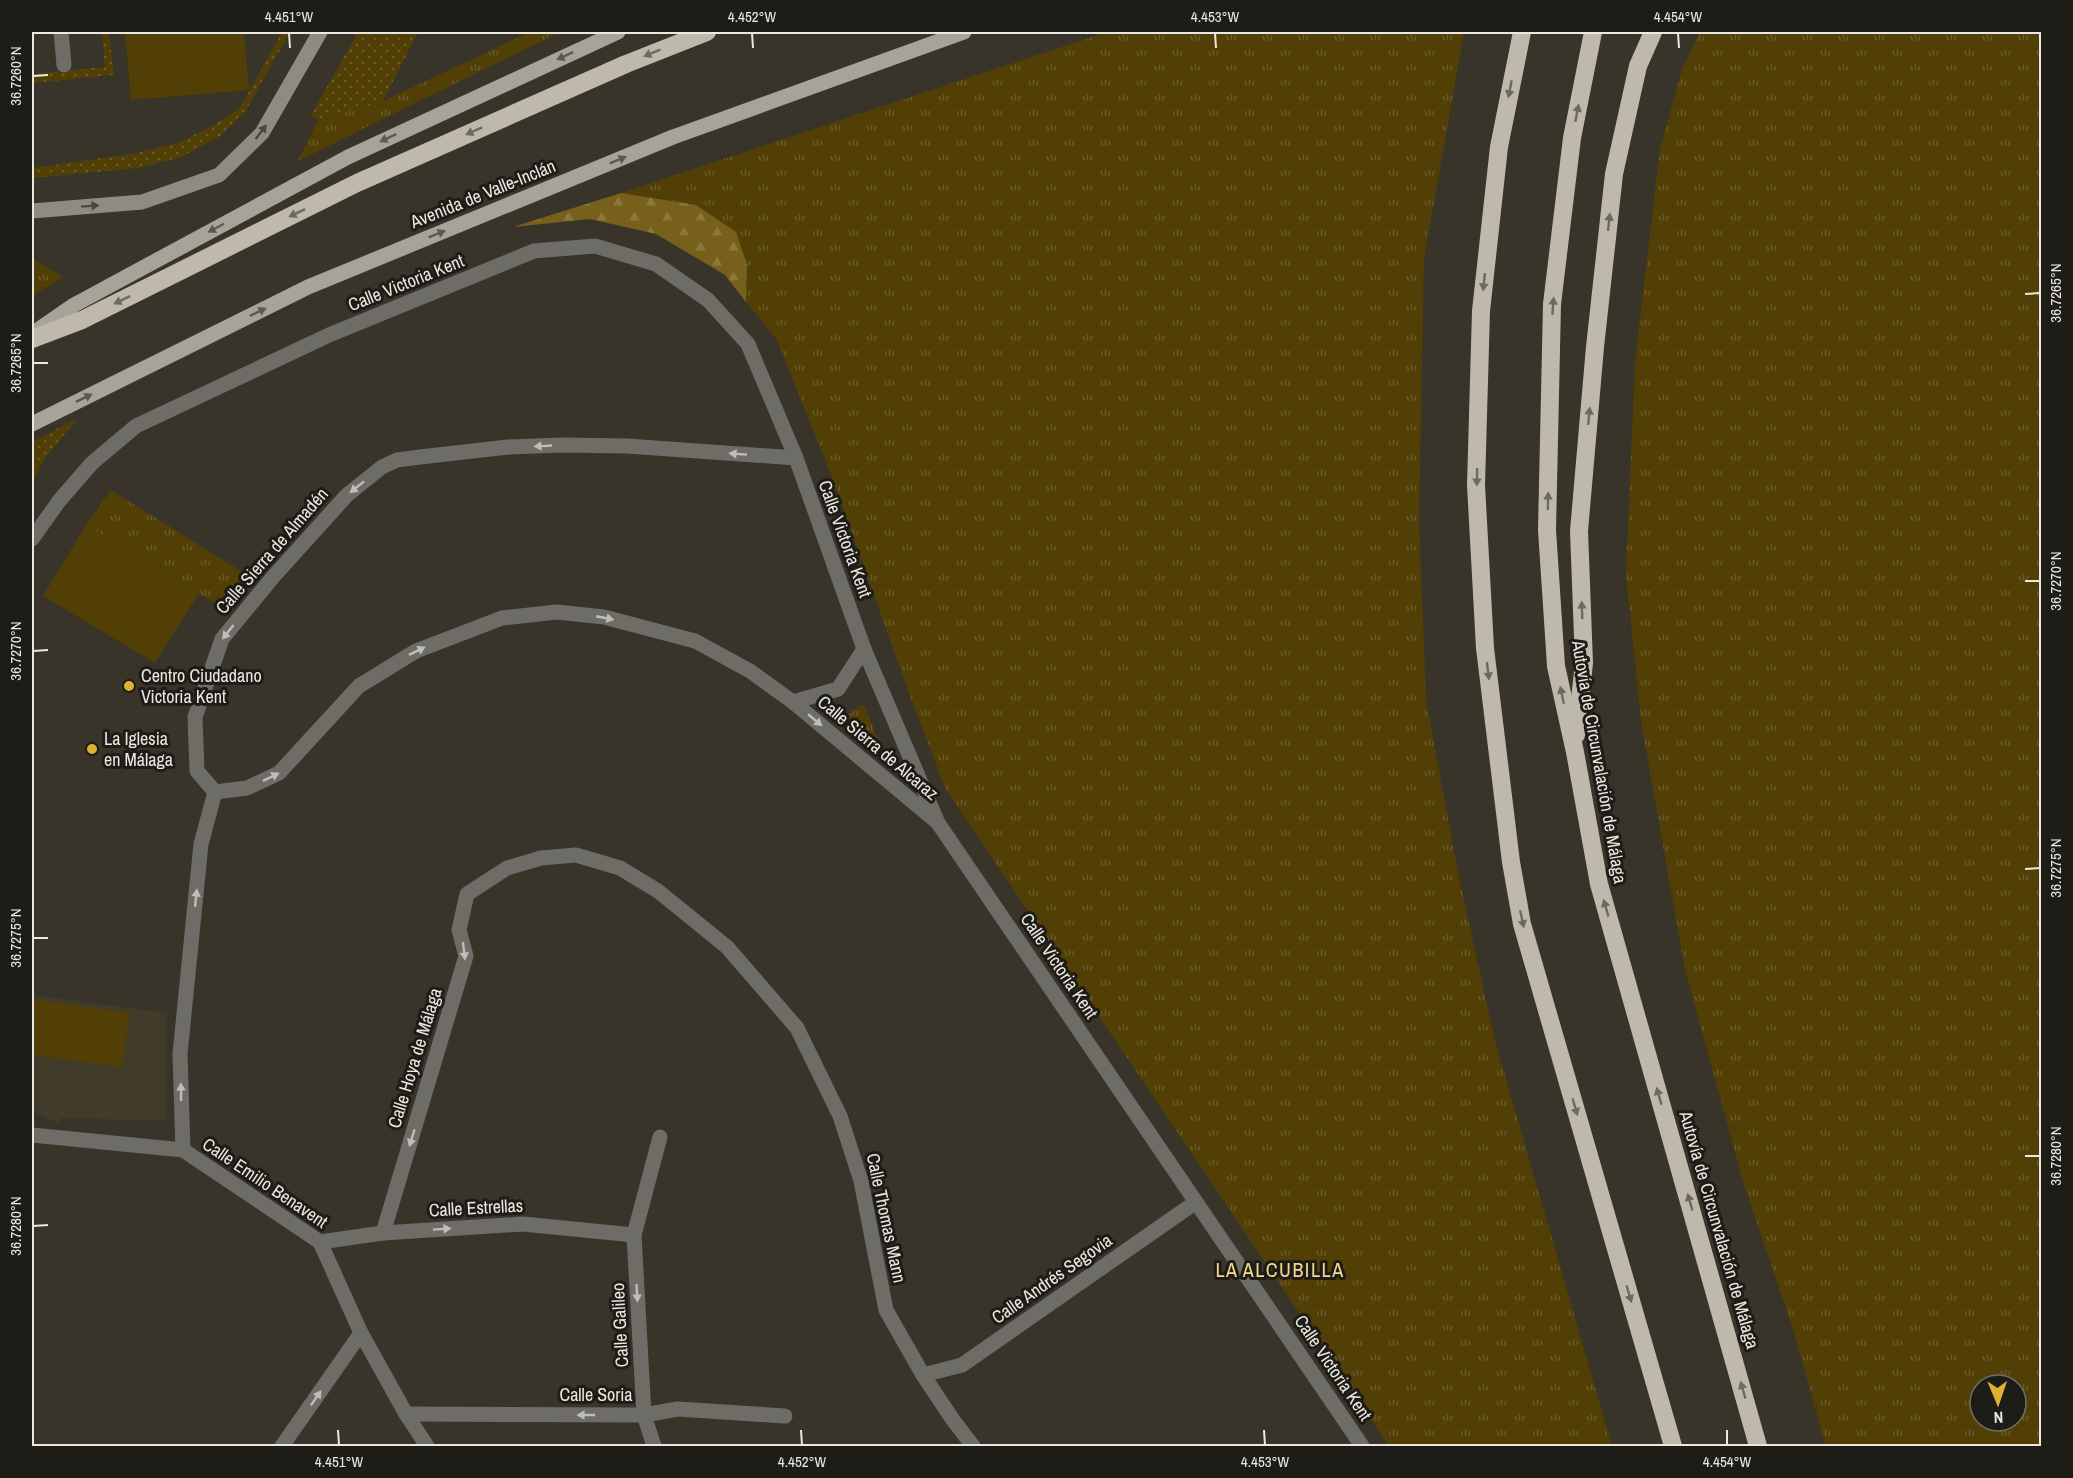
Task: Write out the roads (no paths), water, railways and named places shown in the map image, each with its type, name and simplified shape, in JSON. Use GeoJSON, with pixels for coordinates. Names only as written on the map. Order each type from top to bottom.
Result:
{"type":"FeatureCollection","features":[{"type":"Feature","properties":{"kind":"highway"},"geometry":{"type":"LineString","coordinates":[[32,339],[82,320],[357,183],[626,64],[706,32]]}},
{"type":"Feature","properties":{"kind":"highway"},"geometry":{"type":"LineString","coordinates":[[1522,32],[1499,147],[1481,311],[1476,485],[1485,648],[1511,862],[1522,924],[1673,1446]]}},
{"type":"Feature","properties":{"kind":"highway","name":"Autovía de Circunvalación de Málaga"},"geometry":{"type":"LineString","coordinates":[[1593,32],[1572,138],[1552,304],[1547,530],[1556,666],[1575,752],[1599,884],[1758,1446]]}},
{"type":"Feature","properties":{"kind":"highway"},"geometry":{"type":"LineString","coordinates":[[1575,752],[1584,663],[1579,531],[1611,198],[1614,174],[1638,66],[1653,32]]}},
{"type":"Feature","properties":{"kind":"main road"},"geometry":{"type":"LineString","coordinates":[[32,334],[74,305],[348,157],[618,32]]}},
{"type":"Feature","properties":{"kind":"main road","name":"Avenida de Valle-Inclán"},"geometry":{"type":"LineString","coordinates":[[32,424],[308,287],[673,137],[964,32]]}},
{"type":"Feature","properties":{"kind":"street"},"geometry":{"type":"LineString","coordinates":[[61,32],[64,65]]}},
{"type":"Feature","properties":{"kind":"street"},"geometry":{"type":"LineString","coordinates":[[32,211],[142,202],[219,176],[262,132],[320,32]]}},
{"type":"Feature","properties":{"kind":"street","name":"Calle Victoria Kent"},"geometry":{"type":"LineString","coordinates":[[32,539],[59,501],[92,463],[136,426],[329,336],[534,251],[595,246],[656,264],[708,300],[748,344],[796,458],[864,649],[938,823],[1362,1446]]}},
{"type":"Feature","properties":{"kind":"street","name":"Calle Sierra de Almadén"},"geometry":{"type":"LineString","coordinates":[[215,792],[196,771],[195,717],[222,639],[273,577],[347,495],[382,467],[397,460],[420,457],[508,447],[562,445],[627,446],[796,458]]}},
{"type":"Feature","properties":{"kind":"street","name":"Calle Sierra de Alcaraz"},"geometry":{"type":"LineString","coordinates":[[215,792],[247,788],[279,773],[359,686],[416,651],[502,618],[557,612],[604,618],[695,641],[750,671],[793,702],[938,823]]}},
{"type":"Feature","properties":{"kind":"street","name":"Calle Sierra de Alcaraz"},"geometry":{"type":"LineString","coordinates":[[793,702],[838,689],[864,649]]}},
{"type":"Feature","properties":{"kind":"street"},"geometry":{"type":"LineString","coordinates":[[183,1150],[180,1054],[201,844],[215,792]]}},
{"type":"Feature","properties":{"kind":"street","name":"Calle Thomas Mann"},"geometry":{"type":"LineString","coordinates":[[466,894],[507,868],[541,858],[576,855],[620,868],[658,891],[727,947],[797,1028],[840,1116],[861,1181],[886,1310],[923,1375],[952,1420],[973,1446]]}},
{"type":"Feature","properties":{"kind":"street","name":"Calle Hoya de Málaga"},"geometry":{"type":"LineString","coordinates":[[383,1233],[466,956],[459,930],[466,894]]}},
{"type":"Feature","properties":{"kind":"street","name":"Calle Emilio Benavent"},"geometry":{"type":"LineString","coordinates":[[32,1135],[183,1150],[320,1242],[361,1333],[406,1414],[427,1446]]}},
{"type":"Feature","properties":{"kind":"street","name":"Calle Galileo"},"geometry":{"type":"LineString","coordinates":[[654,1446],[644,1415],[634,1235],[660,1137]]}},
{"type":"Feature","properties":{"kind":"street","name":"Calle Andrés Segovia"},"geometry":{"type":"LineString","coordinates":[[923,1375],[962,1365],[1196,1202]]}},
{"type":"Feature","properties":{"kind":"street","name":"Calle Estrellas"},"geometry":{"type":"LineString","coordinates":[[320,1242],[383,1233],[524,1224],[634,1235]]}},
{"type":"Feature","properties":{"kind":"street"},"geometry":{"type":"LineString","coordinates":[[282,1446],[361,1333]]}},
{"type":"Feature","properties":{"kind":"street","name":"Calle Soria"},"geometry":{"type":"LineString","coordinates":[[406,1414],[644,1415],[678,1409],[785,1416]]}},
{"type":"Feature","properties":{"kind":"place","name":"Centro Ciudadano Victoria Kent"},"geometry":{"type":"Point","coordinates":[129,686]}},
{"type":"Feature","properties":{"kind":"place","name":"La Iglesia en Málaga"},"geometry":{"type":"Point","coordinates":[92,749]}},
{"type":"Feature","properties":{"kind":"district","name":"LA ALCUBILLA"},"geometry":{"type":"Point","coordinates":[1280,1270]}}]}
